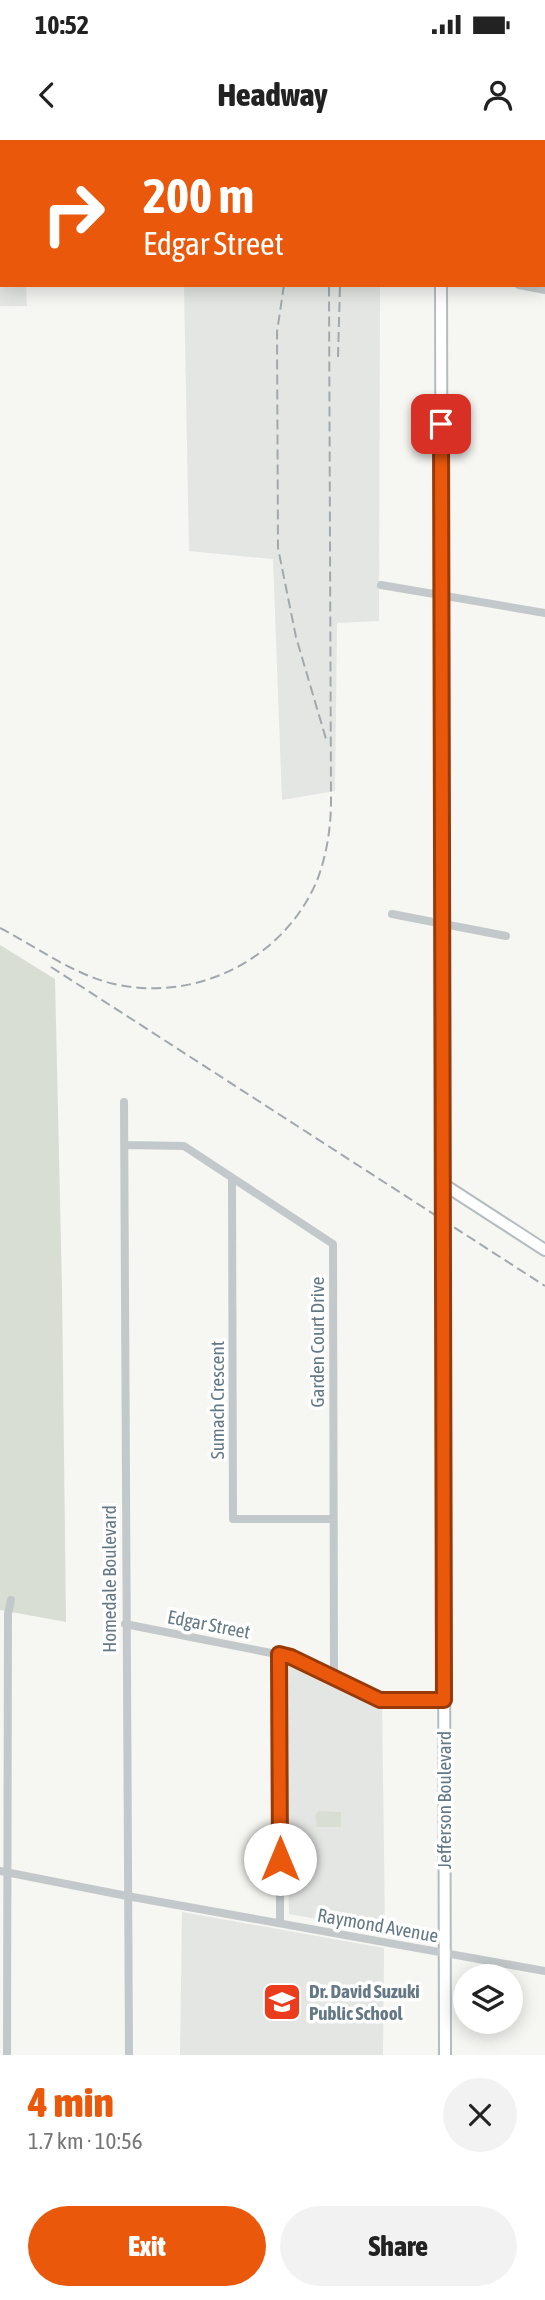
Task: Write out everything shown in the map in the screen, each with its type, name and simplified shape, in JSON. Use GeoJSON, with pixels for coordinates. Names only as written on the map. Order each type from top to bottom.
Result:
{"type":"FeatureCollection","features":[{"type":"Feature","properties":{"kind":"street","name":"Jefferson Boulevard"},"geometry":{"type":"LineString","coordinates":[[441,287],[445,2055]]}},
{"type":"Feature","properties":{"kind":"street"},"geometry":{"type":"LineString","coordinates":[[381,584],[545,613]]}},
{"type":"Feature","properties":{"kind":"street"},"geometry":{"type":"LineString","coordinates":[[392,914],[506,936]]}},
{"type":"Feature","properties":{"kind":"street","name":"Homedale Boulevard"},"geometry":{"type":"LineString","coordinates":[[124,1102],[128,2055]]}},
{"type":"Feature","properties":{"kind":"street","name":"Garden Court Drive"},"geometry":{"type":"LineString","coordinates":[[125,1145],[184,1146],[333,1244],[334,1678]]}},
{"type":"Feature","properties":{"kind":"street","name":"Sumach Crescent"},"geometry":{"type":"LineString","coordinates":[[232,1180],[233,1519],[333,1519]]}},
{"type":"Feature","properties":{"kind":"street"},"geometry":{"type":"LineString","coordinates":[[443,1184],[545,1250]]}},
{"type":"Feature","properties":{"kind":"street"},"geometry":{"type":"LineString","coordinates":[[7,2055],[4,1872],[8,1614],[11,1601]]}},
{"type":"Feature","properties":{"kind":"street","name":"Edgar Street"},"geometry":{"type":"LineString","coordinates":[[125,1624],[291,1657],[380,1700],[444,1700]]}},
{"type":"Feature","properties":{"kind":"street"},"geometry":{"type":"LineString","coordinates":[[279,1654],[280,1923]]}},
{"type":"Feature","properties":{"kind":"street","name":"Raymond Avenue"},"geometry":{"type":"LineString","coordinates":[[4,1872],[545,1970]]}},
{"type":"Feature","properties":{"kind":"shaded area"},"geometry":{"type":"Polygon","coordinates":[[[0,287],[26,287],[27,306],[0,306],[0,287]]]}},
{"type":"Feature","properties":{"kind":"shaded area"},"geometry":{"type":"Polygon","coordinates":[[[184,287],[380,287],[379,621],[337,623],[335,791],[282,800],[273,559],[189,551],[184,287]]]}},
{"type":"Feature","properties":{"kind":"shaded area"},"geometry":{"type":"Polygon","coordinates":[[[0,945],[55,979],[66,1622],[0,1610],[0,945]]]}},
{"type":"Feature","properties":{"kind":"shaded area"},"geometry":{"type":"Polygon","coordinates":[[[285,1656],[382,1699],[385,1931],[289,1914],[285,1656]]]}},
{"type":"Feature","properties":{"kind":"shaded area"},"geometry":{"type":"Polygon","coordinates":[[[319,1811],[341,1812],[341,1827],[317,1827],[315,1815],[319,1811]]]}},
{"type":"Feature","properties":{"kind":"shaded area","name":"Dr. David Suzuki Public School"},"geometry":{"type":"Polygon","coordinates":[[[182,1912],[384,1948],[383,2055],[180,2055],[182,1912]]]}},
{"type":"Feature","properties":{"kind":"railway"},"geometry":{"type":"LineString","coordinates":[[284,287],[277,332],[278,548],[296,637],[326,739]]}},
{"type":"Feature","properties":{"kind":"railway"},"geometry":{"type":"LineString","coordinates":[[0,928],[69,967],[99,980],[145,988],[176,987],[207,980],[235,968],[261,952],[284,931],[303,906],[318,878],[328,840],[331,800],[329,287]]}},
{"type":"Feature","properties":{"kind":"railway"},"geometry":{"type":"LineString","coordinates":[[338,357],[340,287]]}},
{"type":"Feature","properties":{"kind":"railway"},"geometry":{"type":"LineString","coordinates":[[51,967],[545,1286]]}},
{"type":"Feature","properties":{"kind":"place","name":"Dr. David Suzuki Public School"},"geometry":{"type":"Point","coordinates":[282,2002]}},
{"type":"Feature","properties":{"kind":"route"},"geometry":{"type":"LineString","coordinates":[[280,1859],[279,1654],[291,1657],[380,1700],[444,1700],[441,424]]}}]}
